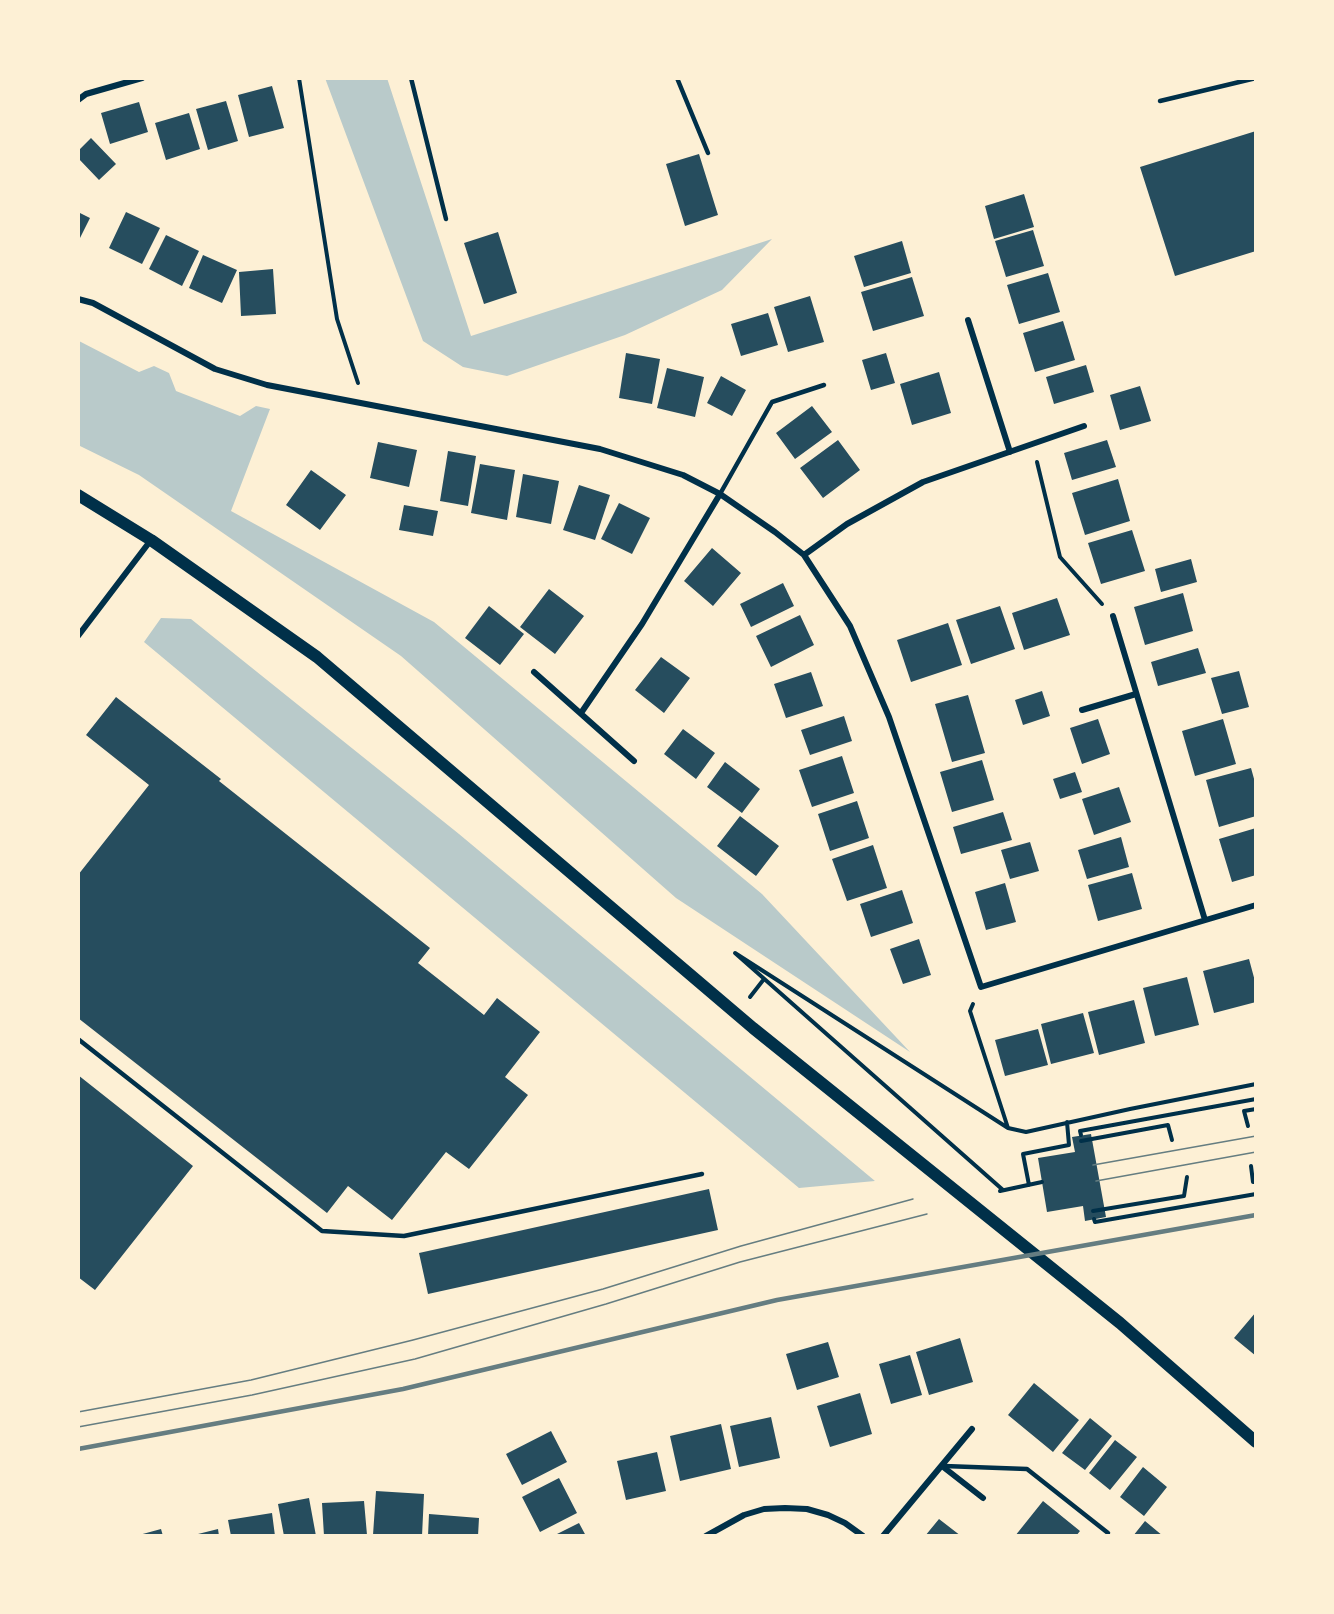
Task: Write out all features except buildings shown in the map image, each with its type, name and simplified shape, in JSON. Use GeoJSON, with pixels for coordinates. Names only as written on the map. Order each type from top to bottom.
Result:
{"type":"FeatureCollection","features":[{"type":"Feature","properties":{"kind":"main road"},"geometry":{"type":"LineString","coordinates":[[78,495],[151,540],[316,657],[753,1028],[1120,1323],[1256,1442]]}},
{"type":"Feature","properties":{"kind":"street"},"geometry":{"type":"LineString","coordinates":[[78,100],[86,94],[141,78]]}},
{"type":"Feature","properties":{"kind":"street"},"geometry":{"type":"LineString","coordinates":[[78,299],[93,303],[215,369],[267,386],[600,449],[683,475],[720,494],[775,532],[804,555],[850,626],[889,717],[981,987],[1256,905]]}},
{"type":"Feature","properties":{"kind":"street"},"geometry":{"type":"LineString","coordinates":[[968,320],[1010,452]]}},
{"type":"Feature","properties":{"kind":"street"},"geometry":{"type":"LineString","coordinates":[[804,555],[847,525],[922,482],[1084,426]]}},
{"type":"Feature","properties":{"kind":"street"},"geometry":{"type":"LineString","coordinates":[[581,713],[642,624],[720,494]]}},
{"type":"Feature","properties":{"kind":"street"},"geometry":{"type":"LineString","coordinates":[[78,636],[151,540]]}},
{"type":"Feature","properties":{"kind":"street"},"geometry":{"type":"LineString","coordinates":[[1113,616],[1205,920]]}},
{"type":"Feature","properties":{"kind":"street"},"geometry":{"type":"LineString","coordinates":[[534,672],[634,761]]}},
{"type":"Feature","properties":{"kind":"street"},"geometry":{"type":"LineString","coordinates":[[1082,710],[1136,694]]}},
{"type":"Feature","properties":{"kind":"street"},"geometry":{"type":"LineString","coordinates":[[883,1536],[972,1429]]}},
{"type":"Feature","properties":{"kind":"street"},"geometry":{"type":"LineString","coordinates":[[942,1466],[983,1498]]}},
{"type":"Feature","properties":{"kind":"street"},"geometry":{"type":"LineString","coordinates":[[706,1536],[744,1515],[764,1509],[785,1508],[807,1509],[828,1515],[845,1523],[863,1536]]}},
{"type":"Feature","properties":{"kind":"lane"},"geometry":{"type":"LineString","coordinates":[[411,78],[446,219]]}},
{"type":"Feature","properties":{"kind":"lane"},"geometry":{"type":"LineString","coordinates":[[677,78],[708,153]]}},
{"type":"Feature","properties":{"kind":"lane"},"geometry":{"type":"LineString","coordinates":[[1160,101],[1256,78]]}},
{"type":"Feature","properties":{"kind":"lane"},"geometry":{"type":"LineString","coordinates":[[720,494],[772,402],[824,385]]}},
{"type":"Feature","properties":{"kind":"lane"},"geometry":{"type":"LineString","coordinates":[[78,1039],[322,1231],[404,1236],[702,1174]]}},
{"type":"Feature","properties":{"kind":"lane"},"geometry":{"type":"LineString","coordinates":[[942,1466],[1027,1469],[1108,1533]]}},
{"type":"Feature","properties":{"kind":"path"},"geometry":{"type":"LineString","coordinates":[[299,78],[337,319],[365,404]]}},
{"type":"Feature","properties":{"kind":"path"},"geometry":{"type":"LineString","coordinates":[[1033,444],[1060,557],[1113,616]]}},
{"type":"Feature","properties":{"kind":"path"},"geometry":{"type":"LineString","coordinates":[[1003,1190],[735,953],[1008,1128],[1026,1132],[1256,1084]]}},
{"type":"Feature","properties":{"kind":"path"},"geometry":{"type":"LineString","coordinates":[[981,987],[970,1011],[1008,1128]]}},
{"type":"Feature","properties":{"kind":"path"},"geometry":{"type":"LineString","coordinates":[[1081,1135],[1080,1131],[1256,1099]]}},
{"type":"Feature","properties":{"kind":"path"},"geometry":{"type":"LineString","coordinates":[[1248,1126],[1244,1111],[1256,1108]]}},
{"type":"Feature","properties":{"kind":"path"},"geometry":{"type":"LineString","coordinates":[[1029,1185],[1023,1154],[1069,1145],[1067,1122]]}},
{"type":"Feature","properties":{"kind":"path"},"geometry":{"type":"LineString","coordinates":[[1082,1142],[1168,1125],[1172,1140]]}},
{"type":"Feature","properties":{"kind":"path"},"geometry":{"type":"LineString","coordinates":[[1251,1166],[1253,1182],[1256,1182]]}},
{"type":"Feature","properties":{"kind":"path"},"geometry":{"type":"LineString","coordinates":[[1093,1212],[1184,1196],[1187,1177]]}},
{"type":"Feature","properties":{"kind":"path"},"geometry":{"type":"LineString","coordinates":[[964,1198],[1042,1182]]}},
{"type":"Feature","properties":{"kind":"path"},"geometry":{"type":"LineString","coordinates":[[1094,1219],[1095,1222],[1256,1194]]}},
{"type":"Feature","properties":{"kind":"shaded area"},"geometry":{"type":"Polygon","coordinates":[[[325,78],[387,78],[471,336],[772,239],[722,290],[625,335],[507,376],[463,367],[423,341],[325,78]]]}},
{"type":"Feature","properties":{"kind":"shaded area"},"geometry":{"type":"Polygon","coordinates":[[[78,338],[79,341],[139,372],[154,366],[169,373],[176,391],[240,416],[256,406],[270,409],[231,511],[434,622],[762,894],[910,1052],[676,898],[401,656],[139,475],[78,445],[78,338]]]}},
{"type":"Feature","properties":{"kind":"shaded area"},"geometry":{"type":"Polygon","coordinates":[[[161,618],[191,619],[459,834],[875,1181],[799,1188],[144,642],[161,618]]]}},
{"type":"Feature","properties":{"kind":"tram line"},"geometry":{"type":"LineString","coordinates":[[1093,1165],[1256,1136]]}},
{"type":"Feature","properties":{"kind":"tram line"},"geometry":{"type":"LineString","coordinates":[[1096,1181],[1256,1152]]}},
{"type":"Feature","properties":{"kind":"tram line"},"geometry":{"type":"LineString","coordinates":[[78,1412],[251,1380],[413,1340],[603,1289],[741,1246],[913,1199]]}},
{"type":"Feature","properties":{"kind":"tram line"},"geometry":{"type":"LineString","coordinates":[[78,1427],[252,1395],[415,1359],[606,1304],[740,1262],[927,1214]]}},
{"type":"Feature","properties":{"kind":"railway"},"geometry":{"type":"LineString","coordinates":[[78,1449],[403,1389],[777,1300],[1256,1215]]}}]}
